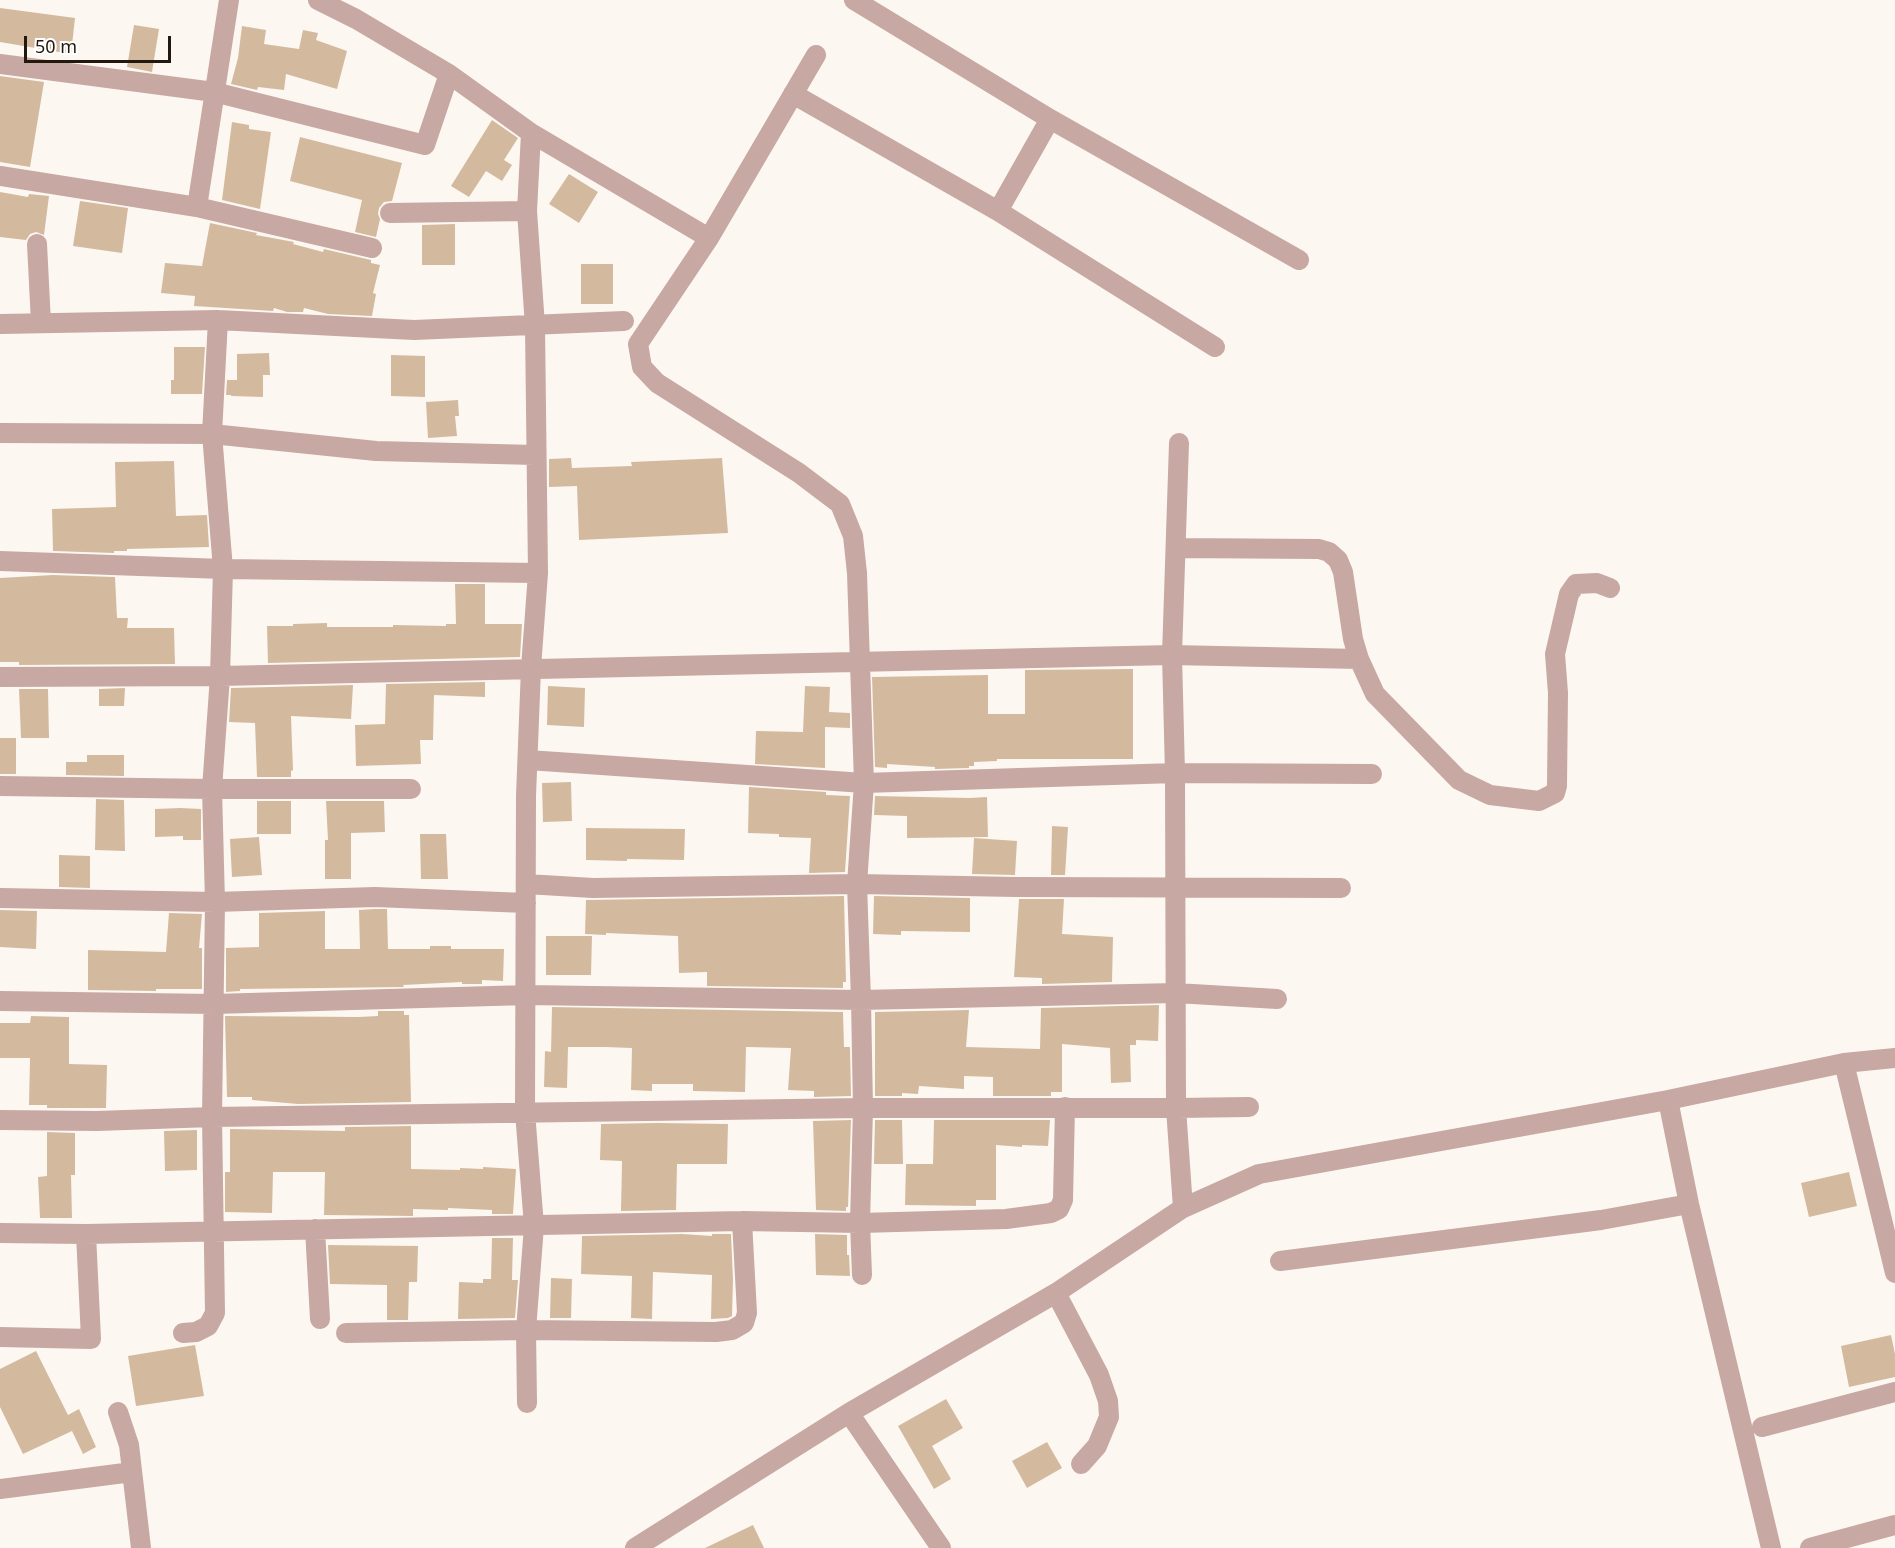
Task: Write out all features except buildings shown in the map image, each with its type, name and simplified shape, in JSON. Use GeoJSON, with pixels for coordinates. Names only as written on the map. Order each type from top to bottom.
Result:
{"type":"FeatureCollection","features":[{"type":"Feature","properties":{"kind":"street"},"geometry":{"type":"LineString","coordinates":[[197,207],[229,0]]}},
{"type":"Feature","properties":{"kind":"street"},"geometry":{"type":"LineString","coordinates":[[318,0],[356,19],[449,74],[531,132],[709,238]]}},
{"type":"Feature","properties":{"kind":"street"},"geometry":{"type":"LineString","coordinates":[[854,0],[1050,119],[1299,260]]}},
{"type":"Feature","properties":{"kind":"street"},"geometry":{"type":"LineString","coordinates":[[816,55],[709,238],[638,344],[642,367],[657,383],[799,473],[840,504],[853,536],[857,573],[864,783],[857,884],[861,1000],[860,1223],[862,1275]]}},
{"type":"Feature","properties":{"kind":"street"},"geometry":{"type":"LineString","coordinates":[[0,64],[214,92],[424,145],[449,74]]}},
{"type":"Feature","properties":{"kind":"street"},"geometry":{"type":"LineString","coordinates":[[793,94],[998,211],[1215,347]]}},
{"type":"Feature","properties":{"kind":"street"},"geometry":{"type":"LineString","coordinates":[[998,211],[1050,119]]}},
{"type":"Feature","properties":{"kind":"street"},"geometry":{"type":"LineString","coordinates":[[527,1402],[526,1330],[534,1226],[525,1112],[526,893],[531,668],[538,573],[536,326],[527,211],[531,132]]}},
{"type":"Feature","properties":{"kind":"street"},"geometry":{"type":"LineString","coordinates":[[0,176],[197,207],[372,248]]}},
{"type":"Feature","properties":{"kind":"street"},"geometry":{"type":"LineString","coordinates":[[390,213],[527,211]]}},
{"type":"Feature","properties":{"kind":"street"},"geometry":{"type":"LineString","coordinates":[[37,244],[41,323]]}},
{"type":"Feature","properties":{"kind":"street"},"geometry":{"type":"LineString","coordinates":[[183,1333],[196,1332],[208,1326],[215,1313],[212,1117],[215,902],[212,789],[220,676],[223,569],[212,434],[218,320]]}},
{"type":"Feature","properties":{"kind":"street"},"geometry":{"type":"LineString","coordinates":[[0,324],[218,320],[414,330],[624,321]]}},
{"type":"Feature","properties":{"kind":"street"},"geometry":{"type":"LineString","coordinates":[[0,433],[212,434],[376,451],[536,455]]}},
{"type":"Feature","properties":{"kind":"street"},"geometry":{"type":"LineString","coordinates":[[1179,443],[1172,655],[1175,773],[1176,1108],[1183,1208]]}},
{"type":"Feature","properties":{"kind":"street"},"geometry":{"type":"LineString","coordinates":[[1176,548],[1319,549],[1329,552],[1338,560],[1343,572],[1353,639],[1359,659],[1375,694],[1459,780],[1490,795],[1539,801],[1555,793],[1557,786],[1558,693],[1555,654],[1569,594],[1576,584],[1597,583],[1610,588]]}},
{"type":"Feature","properties":{"kind":"street"},"geometry":{"type":"LineString","coordinates":[[0,561],[223,569],[538,573]]}},
{"type":"Feature","properties":{"kind":"street"},"geometry":{"type":"LineString","coordinates":[[0,677],[220,676],[1172,655],[1359,659]]}},
{"type":"Feature","properties":{"kind":"street"},"geometry":{"type":"LineString","coordinates":[[528,760],[864,783],[1175,773],[1371,774]]}},
{"type":"Feature","properties":{"kind":"street"},"geometry":{"type":"LineString","coordinates":[[0,786],[411,789]]}},
{"type":"Feature","properties":{"kind":"street"},"geometry":{"type":"LineString","coordinates":[[0,897],[215,902],[526,893],[593,888],[857,884],[1341,888]]}},
{"type":"Feature","properties":{"kind":"street"},"geometry":{"type":"LineString","coordinates":[[0,1000],[214,1004],[527,995],[861,1000],[1176,993],[1277,999]]}},
{"type":"Feature","properties":{"kind":"street"},"geometry":{"type":"LineString","coordinates":[[635,1548],[849,1413],[1056,1293],[1183,1208],[1259,1174],[1668,1100],[1844,1063],[1895,1058]]}},
{"type":"Feature","properties":{"kind":"street"},"geometry":{"type":"LineString","coordinates":[[1844,1063],[1894,1261]]}},
{"type":"Feature","properties":{"kind":"street"},"geometry":{"type":"LineString","coordinates":[[1668,1100],[1689,1204],[1772,1548]]}},
{"type":"Feature","properties":{"kind":"street"},"geometry":{"type":"LineString","coordinates":[[0,1233],[86,1234],[742,1221],[860,1223],[1006,1219],[1051,1213],[1059,1209],[1063,1200],[1065,1107]]}},
{"type":"Feature","properties":{"kind":"street"},"geometry":{"type":"LineString","coordinates":[[0,1120],[97,1121],[212,1117],[862,1108],[1249,1107]]}},
{"type":"Feature","properties":{"kind":"street"},"geometry":{"type":"LineString","coordinates":[[1280,1261],[1601,1220],[1689,1204]]}},
{"type":"Feature","properties":{"kind":"street"},"geometry":{"type":"LineString","coordinates":[[346,1333],[526,1330],[716,1332],[738,1327],[744,1323],[747,1313],[742,1221]]}},
{"type":"Feature","properties":{"kind":"street"},"geometry":{"type":"LineString","coordinates":[[315,1229],[320,1319]]}},
{"type":"Feature","properties":{"kind":"street"},"geometry":{"type":"LineString","coordinates":[[0,1337],[91,1339],[86,1234]]}},
{"type":"Feature","properties":{"kind":"street"},"geometry":{"type":"LineString","coordinates":[[1056,1293],[1099,1375],[1108,1401],[1109,1417],[1097,1446],[1081,1464]]}},
{"type":"Feature","properties":{"kind":"street"},"geometry":{"type":"LineString","coordinates":[[1762,1427],[1895,1392]]}},
{"type":"Feature","properties":{"kind":"street"},"geometry":{"type":"LineString","coordinates":[[118,1412],[129,1445],[141,1548]]}},
{"type":"Feature","properties":{"kind":"street"},"geometry":{"type":"LineString","coordinates":[[849,1413],[941,1548]]}},
{"type":"Feature","properties":{"kind":"street"},"geometry":{"type":"LineString","coordinates":[[0,1489],[132,1472]]}},
{"type":"Feature","properties":{"kind":"street"},"geometry":{"type":"LineString","coordinates":[[1810,1548],[1895,1525]]}}]}
